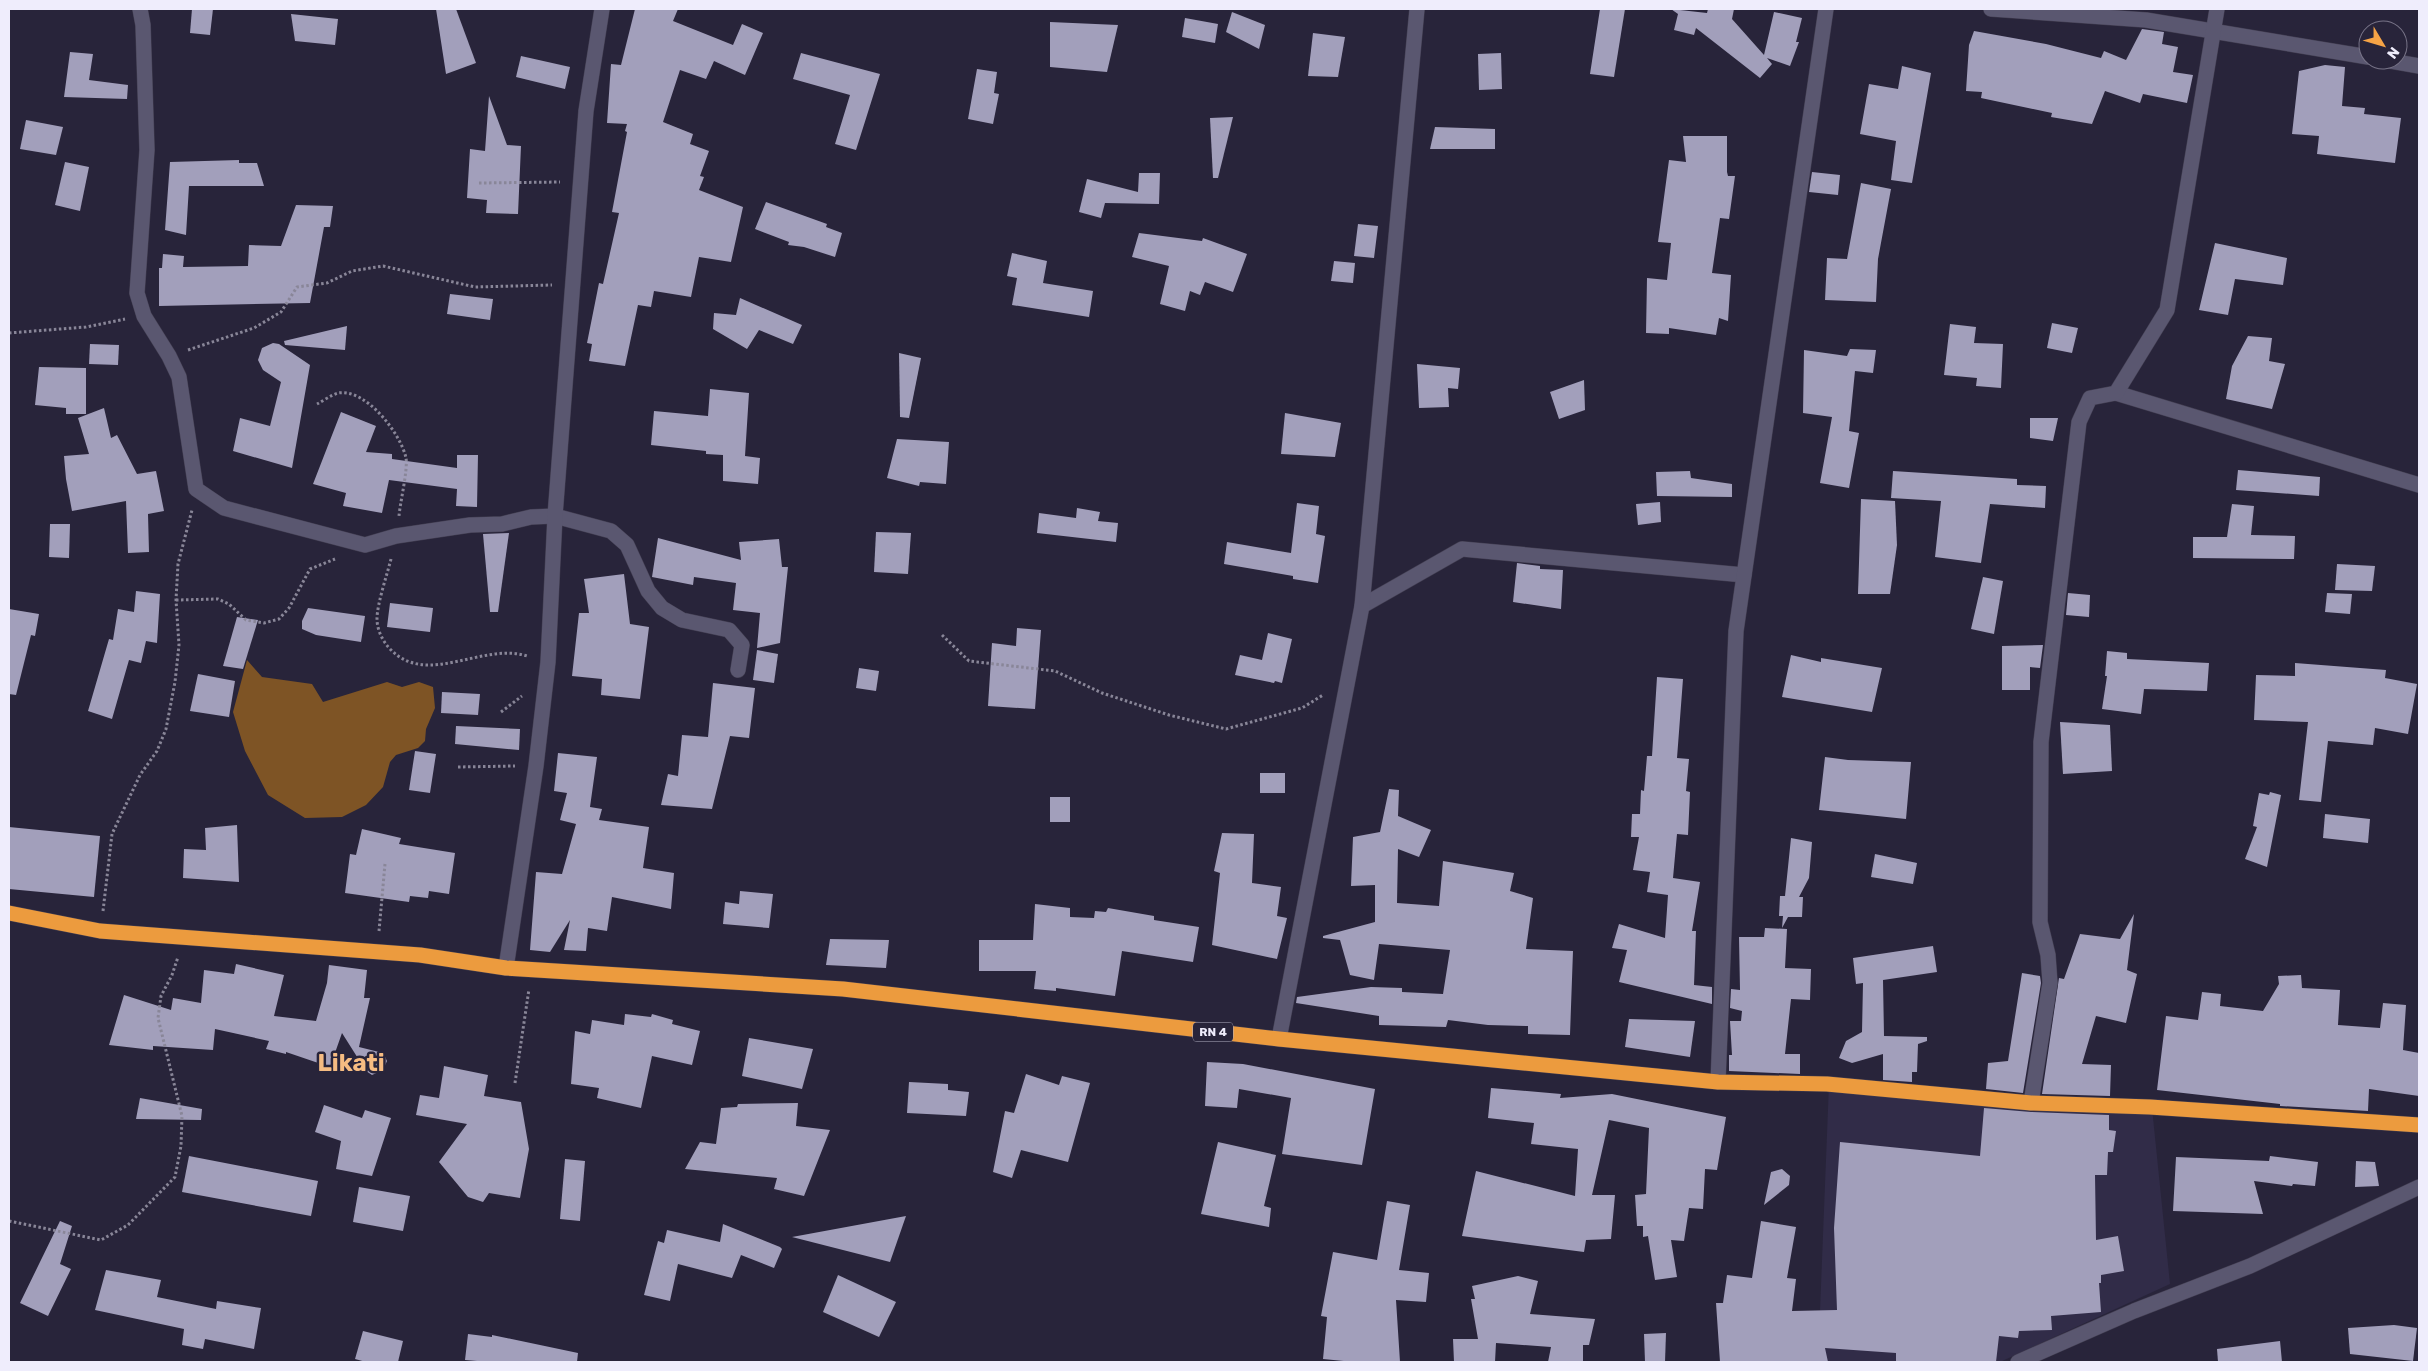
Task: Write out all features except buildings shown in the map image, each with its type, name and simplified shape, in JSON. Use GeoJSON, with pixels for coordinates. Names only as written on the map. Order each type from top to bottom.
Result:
{"type":"FeatureCollection","features":[{"type":"Feature","properties":{"kind":"highway","name":"RN 4"},"geometry":{"type":"LineString","coordinates":[[9,913],[100,931],[420,955],[506,968],[843,989],[1279,1039],[1718,1082],[1827,1084],[2030,1103],[2150,1107],[2419,1125]]}},
{"type":"Feature","properties":{"kind":"street"},"geometry":{"type":"LineString","coordinates":[[140,9],[143,25],[147,150],[137,293],[144,316],[169,356],[179,377],[196,489],[224,508],[365,545],[396,536],[470,525],[502,524],[531,517],[555,516],[611,531],[627,545],[648,591],[662,608],[682,620],[729,630],[742,645],[738,670]]}},
{"type":"Feature","properties":{"kind":"street"},"geometry":{"type":"LineString","coordinates":[[506,968],[536,766],[548,662],[555,516],[586,111],[602,9]]}},
{"type":"Feature","properties":{"kind":"street"},"geometry":{"type":"LineString","coordinates":[[1279,1039],[1362,606],[1417,9]]}},
{"type":"Feature","properties":{"kind":"street"},"geometry":{"type":"LineString","coordinates":[[1718,1082],[1736,631],[1826,9]]}},
{"type":"Feature","properties":{"kind":"street"},"geometry":{"type":"LineString","coordinates":[[1991,9],[2146,20],[2358,55]]}},
{"type":"Feature","properties":{"kind":"street"},"geometry":{"type":"LineString","coordinates":[[2116,393],[2167,310],[2217,9]]}},
{"type":"Feature","properties":{"kind":"street"},"geometry":{"type":"LineString","coordinates":[[2030,1103],[2050,983],[2048,956],[2040,922],[2041,742],[2079,422],[2090,398],[2116,393],[2419,484]]}},
{"type":"Feature","properties":{"kind":"street"},"geometry":{"type":"LineString","coordinates":[[1362,606],[1462,549],[1744,576]]}},
{"type":"Feature","properties":{"kind":"street"},"geometry":{"type":"LineString","coordinates":[[2018,1362],[2134,1311],[2250,1266],[2419,1187]]}},
{"type":"Feature","properties":{"kind":"path"},"geometry":{"type":"LineString","coordinates":[[478,183],[581,181]]}},
{"type":"Feature","properties":{"kind":"path"},"geometry":{"type":"LineString","coordinates":[[169,356],[254,328],[281,312],[296,287],[327,283],[352,272],[375,267],[382,266],[475,287],[573,284]]}},
{"type":"Feature","properties":{"kind":"path"},"geometry":{"type":"LineString","coordinates":[[9,333],[86,327],[144,316]]}},
{"type":"Feature","properties":{"kind":"path"},"geometry":{"type":"LineString","coordinates":[[317,404],[338,393],[353,396],[370,404],[393,428],[406,459],[396,536],[377,619],[383,642],[397,656],[421,665],[440,665],[493,653],[518,653],[548,662]]}},
{"type":"Feature","properties":{"kind":"path"},"geometry":{"type":"LineString","coordinates":[[100,931],[112,834],[140,775],[157,751],[166,729],[175,682],[179,644],[176,600],[178,564],[196,489]]}},
{"type":"Feature","properties":{"kind":"path"},"geometry":{"type":"LineString","coordinates":[[176,600],[218,598],[229,604],[246,620],[264,623],[279,619],[289,608],[310,569],[365,545]]}},
{"type":"Feature","properties":{"kind":"path"},"geometry":{"type":"LineString","coordinates":[[942,635],[969,661],[1055,671],[1102,693],[1169,716],[1226,729],[1302,708],[1348,678]]}},
{"type":"Feature","properties":{"kind":"path"},"geometry":{"type":"LineString","coordinates":[[501,712],[527,692]]}},
{"type":"Feature","properties":{"kind":"path"},"geometry":{"type":"LineString","coordinates":[[458,767],[536,766]]}},
{"type":"Feature","properties":{"kind":"path"},"geometry":{"type":"LineString","coordinates":[[377,952],[385,864]]}},
{"type":"Feature","properties":{"kind":"path"},"geometry":{"type":"LineString","coordinates":[[9,1221],[101,1240],[128,1225],[175,1176],[182,1146],[182,1116],[158,1018],[161,996],[172,976],[184,937]]}},
{"type":"Feature","properties":{"kind":"path"},"geometry":{"type":"LineString","coordinates":[[515,1083],[532,970]]}},
{"type":"Feature","properties":{"kind":"shaded area"},"geometry":{"type":"Polygon","coordinates":[[[247,660],[262,677],[312,684],[323,702],[387,682],[402,687],[419,682],[433,687],[435,708],[426,729],[425,741],[418,748],[396,755],[390,762],[383,787],[366,805],[342,817],[305,818],[268,795],[245,751],[233,712],[247,660]]]}},
{"type":"Feature","properties":{"kind":"shaded area"},"geometry":{"type":"Polygon","coordinates":[[[1829,1084],[2152,1108],[2170,1284],[2000,1362],[1818,1362],[1829,1084]]]}},
{"type":"Feature","properties":{"kind":"district","name":"Likati"},"geometry":{"type":"Point","coordinates":[351,1063]}}]}
